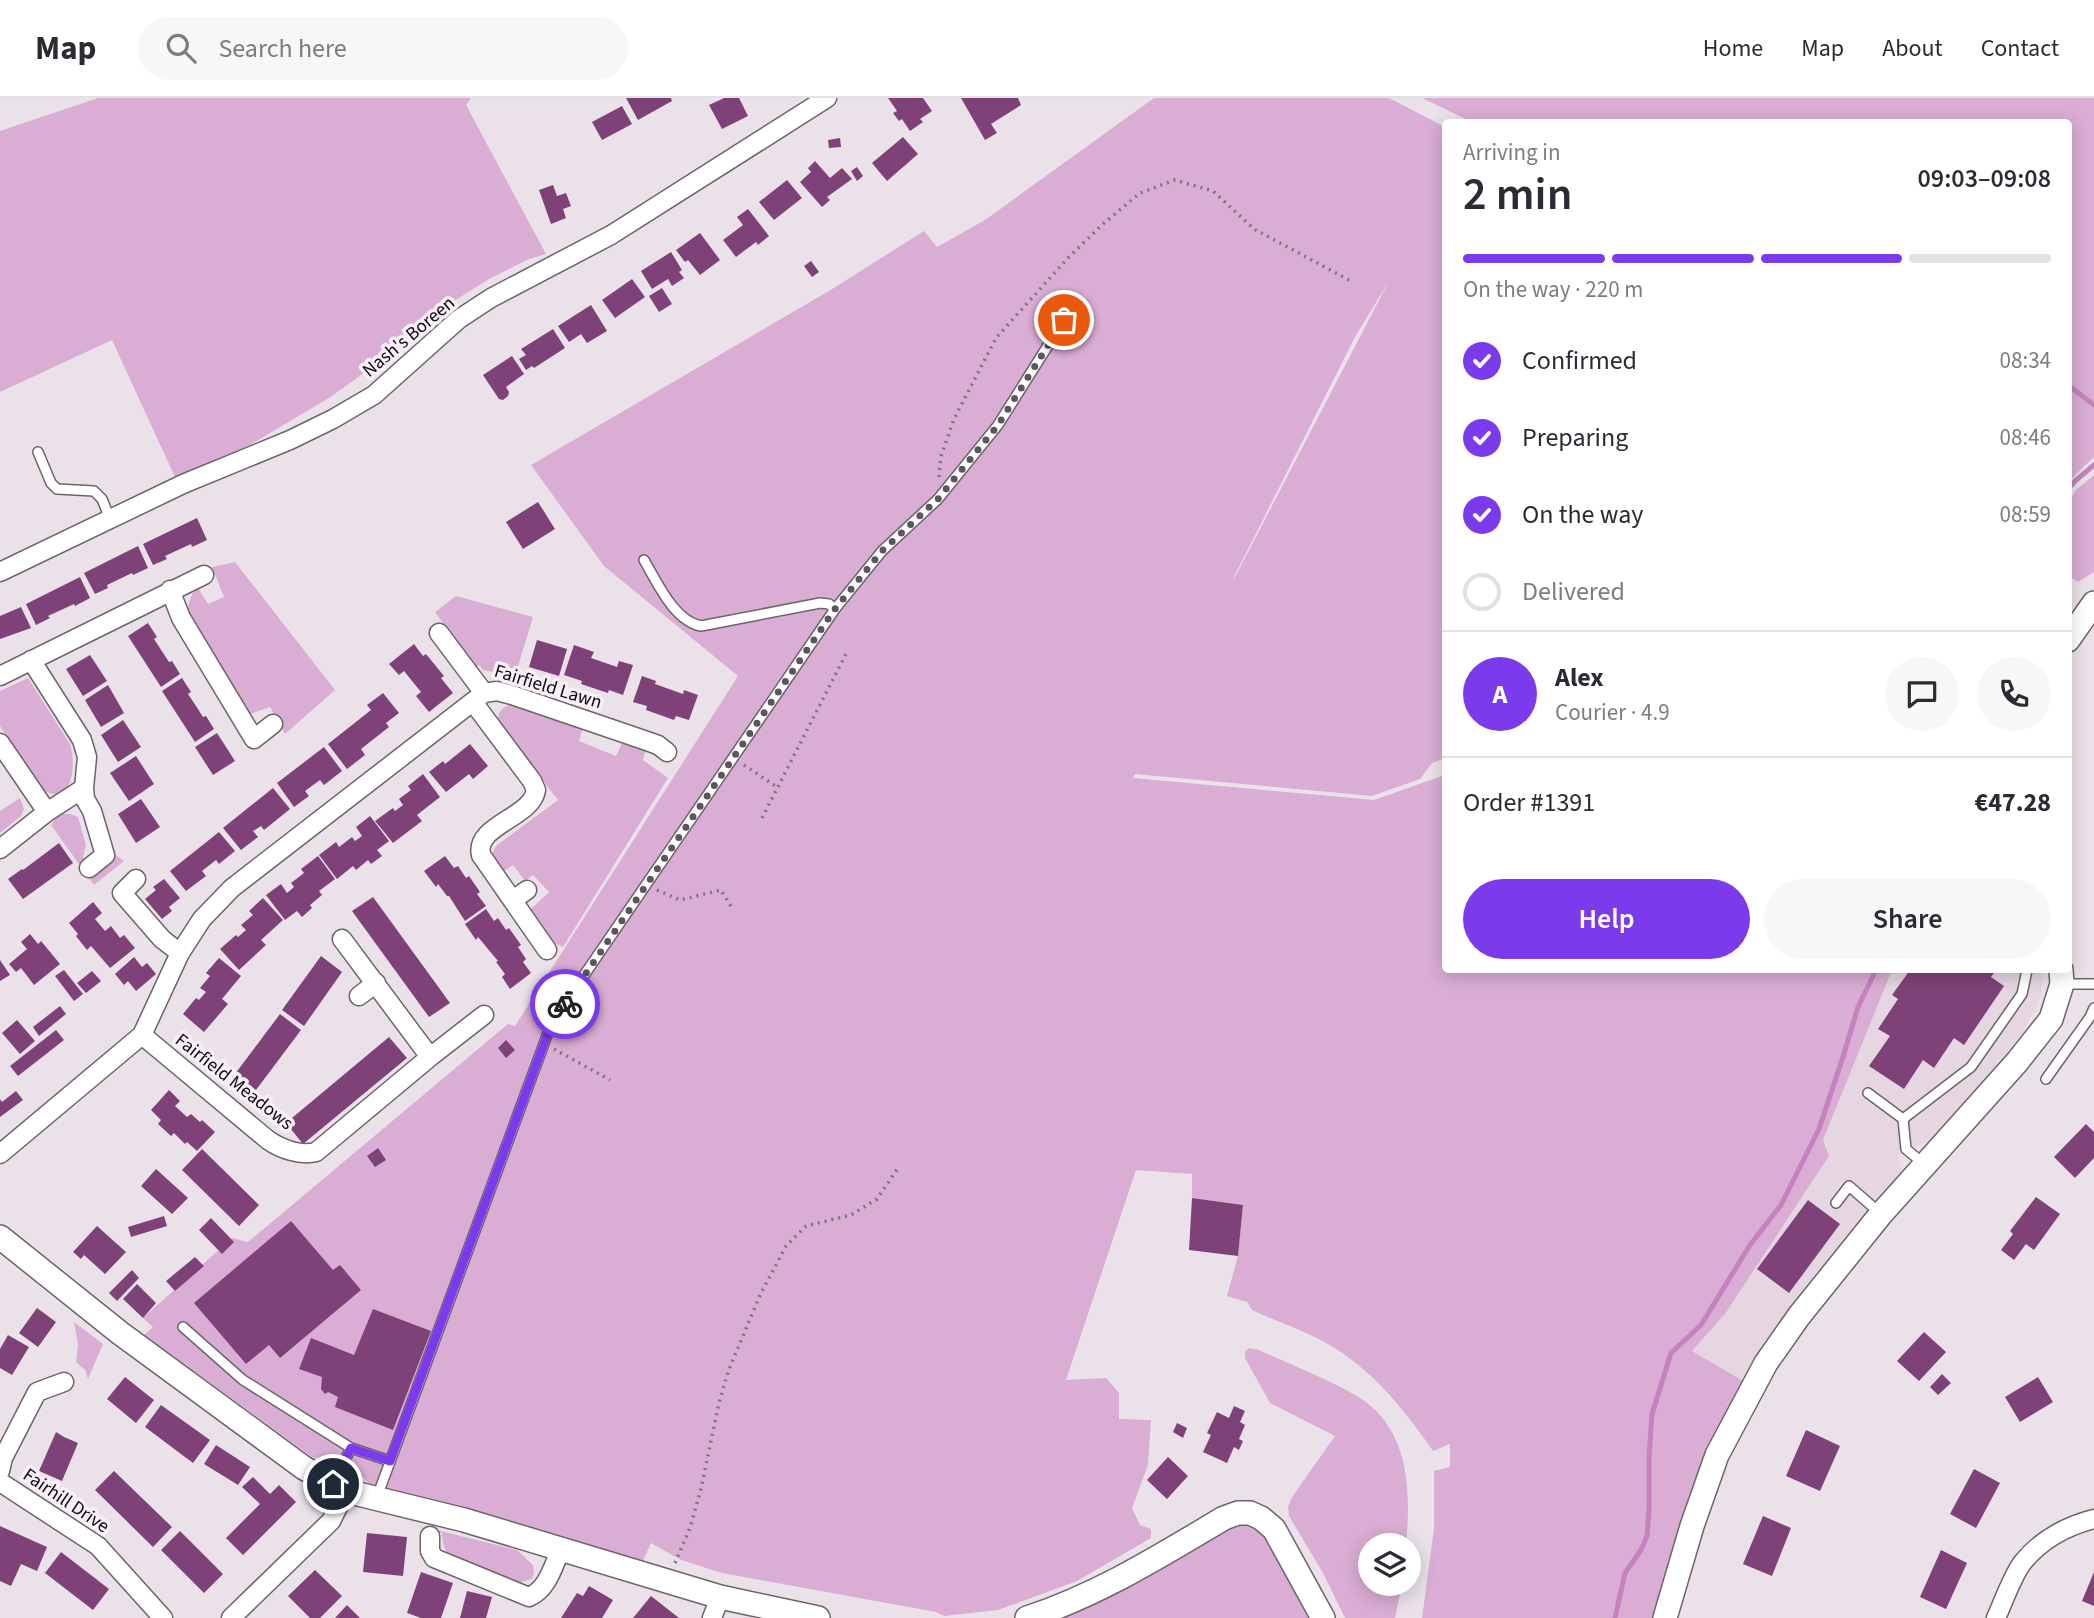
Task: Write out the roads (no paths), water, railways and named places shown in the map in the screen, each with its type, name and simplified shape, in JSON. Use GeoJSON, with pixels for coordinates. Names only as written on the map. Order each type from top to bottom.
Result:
{"type":"FeatureCollection","features":[{"type":"Feature","properties":{"kind":"street","name":"Nash's Boreen"},"geometry":{"type":"LineString","coordinates":[[0,572],[183,484],[290,440],[333,419],[374,395],[460,319],[491,298],[611,235],[827,98]]}},
{"type":"Feature","properties":{"kind":"street"},"geometry":{"type":"LineString","coordinates":[[0,676],[204,575]]}},
{"type":"Feature","properties":{"kind":"street"},"geometry":{"type":"LineString","coordinates":[[170,590],[181,618],[254,739],[273,724]]}},
{"type":"Feature","properties":{"kind":"street"},"geometry":{"type":"LineString","coordinates":[[2072,634],[2094,603]]}},
{"type":"Feature","properties":{"kind":"street","name":"Fairfield Lawn"},"geometry":{"type":"LineString","coordinates":[[439,633],[536,790],[531,802],[484,837],[479,849],[481,856],[520,895],[547,950]]}},
{"type":"Feature","properties":{"kind":"street"},"geometry":{"type":"LineString","coordinates":[[31,660],[82,740],[86,757],[85,799],[92,811],[105,855],[89,868]]}},
{"type":"Feature","properties":{"kind":"street","name":"Fairfield Lawn"},"geometry":{"type":"LineString","coordinates":[[479,697],[497,691],[512,695],[658,745],[667,752]]}},
{"type":"Feature","properties":{"kind":"street"},"geometry":{"type":"LineString","coordinates":[[0,1154],[142,1035],[180,953],[202,919],[232,888],[479,697]]}},
{"type":"Feature","properties":{"kind":"street"},"geometry":{"type":"LineString","coordinates":[[0,743],[47,812]]}},
{"type":"Feature","properties":{"kind":"street"},"geometry":{"type":"LineString","coordinates":[[0,849],[47,812],[85,788]]}},
{"type":"Feature","properties":{"kind":"street"},"geometry":{"type":"LineString","coordinates":[[136,879],[122,893],[162,939],[180,953]]}},
{"type":"Feature","properties":{"kind":"street"},"geometry":{"type":"LineString","coordinates":[[342,939],[430,1058],[484,1014]]}},
{"type":"Feature","properties":{"kind":"street"},"geometry":{"type":"LineString","coordinates":[[1665,1618],[1692,1526],[1717,1455],[1766,1363],[1799,1316],[1881,1214],[2017,1062],[2051,1019],[2062,977]]}},
{"type":"Feature","properties":{"kind":"street"},"geometry":{"type":"LineString","coordinates":[[359,996],[376,984]]}},
{"type":"Feature","properties":{"kind":"street","name":"Fairfield Meadows"},"geometry":{"type":"LineString","coordinates":[[142,1035],[268,1140],[306,1154],[320,1149],[430,1058]]}},
{"type":"Feature","properties":{"kind":"street"},"geometry":{"type":"LineString","coordinates":[[0,1237],[120,1333],[304,1468],[340,1488],[464,1520],[668,1581],[716,1607],[818,1618]]}},
{"type":"Feature","properties":{"kind":"street"},"geometry":{"type":"LineString","coordinates":[[0,1471],[3,1458],[37,1392],[64,1382]]}},
{"type":"Feature","properties":{"kind":"street","name":"Fairhill Drive"},"geometry":{"type":"LineString","coordinates":[[0,1482],[98,1546],[163,1618]]}},
{"type":"Feature","properties":{"kind":"street"},"geometry":{"type":"LineString","coordinates":[[230,1618],[331,1521],[340,1488]]}},
{"type":"Feature","properties":{"kind":"street"},"geometry":{"type":"LineString","coordinates":[[1027,1618],[1123,1578],[1224,1518],[1238,1513],[1250,1513],[1274,1529],[1323,1618]]}},
{"type":"Feature","properties":{"kind":"street"},"geometry":{"type":"LineString","coordinates":[[1996,1618],[2022,1562],[2053,1535],[2094,1519]]}},
{"type":"Feature","properties":{"kind":"street"},"geometry":{"type":"LineString","coordinates":[[430,1536],[430,1550],[434,1558],[529,1597],[545,1586],[561,1549]]}},
{"type":"Feature","properties":{"kind":"lane"},"geometry":{"type":"LineString","coordinates":[[377,1499],[552,1022],[835,609],[882,551],[938,499],[998,425],[1064,320]]}},
{"type":"Feature","properties":{"kind":"lane"},"geometry":{"type":"LineString","coordinates":[[38,452],[51,483],[57,489],[94,491],[102,499],[110,519]]}},
{"type":"Feature","properties":{"kind":"lane"},"geometry":{"type":"LineString","coordinates":[[644,560],[680,615],[692,624],[701,626],[820,603],[829,604],[835,609]]}},
{"type":"Feature","properties":{"kind":"lane"},"geometry":{"type":"LineString","coordinates":[[1903,1119],[1971,1067],[2022,994],[2026,973]]}},
{"type":"Feature","properties":{"kind":"lane"},"geometry":{"type":"LineString","coordinates":[[2062,977],[2091,984],[2094,995]]}},
{"type":"Feature","properties":{"kind":"lane"},"geometry":{"type":"LineString","coordinates":[[2046,1079],[2094,1008]]}},
{"type":"Feature","properties":{"kind":"lane"},"geometry":{"type":"LineString","coordinates":[[1868,1093],[1903,1119],[1906,1149],[1924,1164]]}},
{"type":"Feature","properties":{"kind":"lane"},"geometry":{"type":"LineString","coordinates":[[1836,1203],[1849,1186],[1881,1214]]}},
{"type":"Feature","properties":{"kind":"lane"},"geometry":{"type":"LineString","coordinates":[[183,1328],[243,1380],[351,1448],[390,1461]]}},
{"type":"Feature","properties":{"kind":"lane"},"geometry":{"type":"LineString","coordinates":[[340,1488],[351,1448]]}},
{"type":"Feature","properties":{"kind":"waterway"},"geometry":{"type":"LineString","coordinates":[[2072,388],[2094,405]]}},
{"type":"Feature","properties":{"kind":"waterway"},"geometry":{"type":"LineString","coordinates":[[2072,484],[2094,465]]}},
{"type":"Feature","properties":{"kind":"waterway"},"geometry":{"type":"LineString","coordinates":[[1615,1618],[1625,1573],[1647,1536],[1652,1414],[1671,1353],[1701,1325],[1750,1245],[1781,1205],[1819,1129],[1858,1007],[1875,973]]}}]}
